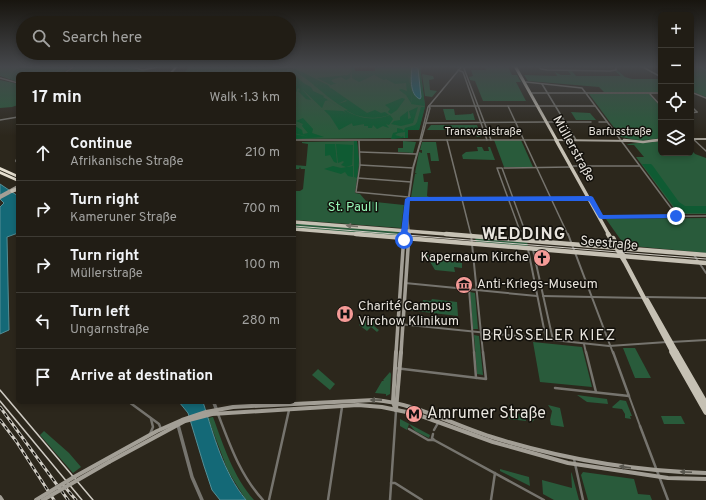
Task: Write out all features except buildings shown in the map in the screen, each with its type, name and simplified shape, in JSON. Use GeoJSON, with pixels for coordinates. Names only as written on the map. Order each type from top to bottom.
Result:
{"type":"FeatureCollection","features":[{"type":"Feature","properties":{"kind":"highway"},"geometry":{"type":"LineString","coordinates":[[0,166],[16,174]]}},
{"type":"Feature","properties":{"kind":"highway"},"geometry":{"type":"LineString","coordinates":[[0,172],[16,180]]}},
{"type":"Feature","properties":{"kind":"highway"},"geometry":{"type":"LineString","coordinates":[[0,176],[16,186]]}},
{"type":"Feature","properties":{"kind":"main road","name":"Müllerstraße"},"geometry":{"type":"LineString","coordinates":[[529,89],[669,342],[706,404]]}},
{"type":"Feature","properties":{"kind":"main road","name":"Müllerstraße"},"geometry":{"type":"LineString","coordinates":[[530,89],[538,106]]}},
{"type":"Feature","properties":{"kind":"main road"},"geometry":{"type":"LineString","coordinates":[[694,138],[706,139]]}},
{"type":"Feature","properties":{"kind":"main road","name":"Barfusstraße"},"geometry":{"type":"LineString","coordinates":[[557,140],[621,140],[643,142],[658,140]]}},
{"type":"Feature","properties":{"kind":"main road"},"geometry":{"type":"LineString","coordinates":[[0,197],[16,188]]}},
{"type":"Feature","properties":{"kind":"main road","name":"Seestraße"},"geometry":{"type":"LineString","coordinates":[[296,222],[706,255]]}},
{"type":"Feature","properties":{"kind":"main road","name":"Seestraße"},"geometry":{"type":"LineString","coordinates":[[296,229],[706,263]]}},
{"type":"Feature","properties":{"kind":"main road"},"geometry":{"type":"LineString","coordinates":[[396,410],[395,402],[407,231]]}},
{"type":"Feature","properties":{"kind":"main road"},"geometry":{"type":"LineString","coordinates":[[672,252],[676,260]]}},
{"type":"Feature","properties":{"kind":"main road","name":"Müllerstraße"},"geometry":{"type":"LineString","coordinates":[[673,349],[706,412]]}},
{"type":"Feature","properties":{"kind":"main road"},"geometry":{"type":"LineString","coordinates":[[135,446],[150,435],[185,419],[214,411],[374,400],[395,402],[493,440],[574,459],[657,470],[706,473]]}},
{"type":"Feature","properties":{"kind":"main road"},"geometry":{"type":"LineString","coordinates":[[214,411],[358,405],[396,410],[416,414],[438,423],[575,465],[659,477],[706,479]]}},
{"type":"Feature","properties":{"kind":"main road"},"geometry":{"type":"LineString","coordinates":[[36,500],[162,430]]}},
{"type":"Feature","properties":{"kind":"main road"},"geometry":{"type":"LineString","coordinates":[[43,500],[75,479]]}},
{"type":"Feature","properties":{"kind":"street"},"geometry":{"type":"LineString","coordinates":[[407,231],[406,215],[410,182],[416,154],[430,108],[429,106],[442,89]]}},
{"type":"Feature","properties":{"kind":"street"},"geometry":{"type":"LineString","coordinates":[[546,89],[576,140]]}},
{"type":"Feature","properties":{"kind":"street"},"geometry":{"type":"LineString","coordinates":[[583,89],[676,216]]}},
{"type":"Feature","properties":{"kind":"street"},"geometry":{"type":"LineString","coordinates":[[487,140],[469,90],[472,90],[491,140]]}},
{"type":"Feature","properties":{"kind":"street"},"geometry":{"type":"LineString","coordinates":[[532,93],[658,93]]}},
{"type":"Feature","properties":{"kind":"street"},"geometry":{"type":"LineString","coordinates":[[649,93],[658,102]]}},
{"type":"Feature","properties":{"kind":"street"},"geometry":{"type":"LineString","coordinates":[[694,93],[706,98]]}},
{"type":"Feature","properties":{"kind":"street"},"geometry":{"type":"LineString","coordinates":[[429,106],[595,106]]}},
{"type":"Feature","properties":{"kind":"street"},"geometry":{"type":"LineString","coordinates":[[508,106],[572,244],[668,500]]}},
{"type":"Feature","properties":{"kind":"street"},"geometry":{"type":"LineString","coordinates":[[0,120],[16,117]]}},
{"type":"Feature","properties":{"kind":"street"},"geometry":{"type":"LineString","coordinates":[[425,123],[590,122]]}},
{"type":"Feature","properties":{"kind":"street"},"geometry":{"type":"LineString","coordinates":[[599,122],[607,122]]}},
{"type":"Feature","properties":{"kind":"street","name":"Transvaalstraße"},"geometry":{"type":"LineString","coordinates":[[296,140],[557,140]]}},
{"type":"Feature","properties":{"kind":"street"},"geometry":{"type":"LineString","coordinates":[[359,140],[360,165],[356,192],[408,198],[589,198]]}},
{"type":"Feature","properties":{"kind":"street"},"geometry":{"type":"LineString","coordinates":[[398,369],[486,379],[472,236],[447,140]]}},
{"type":"Feature","properties":{"kind":"street"},"geometry":{"type":"LineString","coordinates":[[694,140],[706,151]]}},
{"type":"Feature","properties":{"kind":"street"},"geometry":{"type":"LineString","coordinates":[[360,152],[416,154]]}},
{"type":"Feature","properties":{"kind":"street"},"geometry":{"type":"LineString","coordinates":[[360,165],[413,168]]}},
{"type":"Feature","properties":{"kind":"street"},"geometry":{"type":"LineString","coordinates":[[503,168],[525,231],[520,231],[497,168],[639,166]]}},
{"type":"Feature","properties":{"kind":"street"},"geometry":{"type":"LineString","coordinates":[[358,178],[410,182]]}},
{"type":"Feature","properties":{"kind":"street"},"geometry":{"type":"LineString","coordinates":[[600,217],[706,216]]}},
{"type":"Feature","properties":{"kind":"street"},"geometry":{"type":"LineString","coordinates":[[401,325],[546,340],[537,296],[530,248]]}},
{"type":"Feature","properties":{"kind":"street"},"geometry":{"type":"LineString","coordinates":[[530,248],[553,340],[610,346],[706,340]]}},
{"type":"Feature","properties":{"kind":"street"},"geometry":{"type":"LineString","coordinates":[[693,254],[706,273]]}},
{"type":"Feature","properties":{"kind":"street"},"geometry":{"type":"LineString","coordinates":[[403,283],[537,296]]}},
{"type":"Feature","properties":{"kind":"street"},"geometry":{"type":"LineString","coordinates":[[469,289],[476,378]]}},
{"type":"Feature","properties":{"kind":"street"},"geometry":{"type":"LineString","coordinates":[[543,296],[644,296],[706,298]]}},
{"type":"Feature","properties":{"kind":"street"},"geometry":{"type":"LineString","coordinates":[[541,313],[547,314]]}},
{"type":"Feature","properties":{"kind":"street"},"geometry":{"type":"LineString","coordinates":[[584,344],[596,392]]}},
{"type":"Feature","properties":{"kind":"street"},"geometry":{"type":"LineString","coordinates":[[555,388],[629,396]]}},
{"type":"Feature","properties":{"kind":"street"},"geometry":{"type":"LineString","coordinates":[[132,404],[160,425],[162,430]]}},
{"type":"Feature","properties":{"kind":"street"},"geometry":{"type":"LineString","coordinates":[[214,404],[214,411],[240,468],[251,486],[264,500]]}},
{"type":"Feature","properties":{"kind":"street"},"geometry":{"type":"LineString","coordinates":[[328,500],[342,406]]}},
{"type":"Feature","properties":{"kind":"street"},"geometry":{"type":"LineString","coordinates":[[269,500],[290,408]]}},
{"type":"Feature","properties":{"kind":"street"},"geometry":{"type":"LineString","coordinates":[[390,500],[396,410]]}},
{"type":"Feature","properties":{"kind":"street"},"geometry":{"type":"LineString","coordinates":[[150,435],[153,425],[151,418]]}},
{"type":"Feature","properties":{"kind":"street"},"geometry":{"type":"LineString","coordinates":[[177,423],[192,477],[202,500]]}},
{"type":"Feature","properties":{"kind":"street"},"geometry":{"type":"LineString","coordinates":[[434,430],[438,423]]}},
{"type":"Feature","properties":{"kind":"street"},"geometry":{"type":"LineString","coordinates":[[408,429],[428,440],[434,440],[544,500]]}},
{"type":"Feature","properties":{"kind":"street"},"geometry":{"type":"LineString","coordinates":[[433,434],[432,438],[434,440]]}},
{"type":"Feature","properties":{"kind":"street"},"geometry":{"type":"LineString","coordinates":[[574,459],[583,500]]}},
{"type":"Feature","properties":{"kind":"street"},"geometry":{"type":"LineString","coordinates":[[491,500],[495,473]]}},
{"type":"Feature","properties":{"kind":"street"},"geometry":{"type":"LineString","coordinates":[[391,482],[422,500]]}},
{"type":"Feature","properties":{"kind":"green space"},"geometry":{"type":"Polygon","coordinates":[[[0,89],[16,89],[16,106],[0,108],[0,89]]]}},
{"type":"Feature","properties":{"kind":"green space"},"geometry":{"type":"Polygon","coordinates":[[[296,89],[423,89],[425,106],[419,130],[408,130],[408,138],[296,139],[296,89]]]}},
{"type":"Feature","properties":{"kind":"green space"},"geometry":{"type":"Polygon","coordinates":[[[302,89],[311,100],[306,99],[298,91],[302,89]]]}},
{"type":"Feature","properties":{"kind":"green space"},"geometry":{"type":"Polygon","coordinates":[[[302,89],[312,89],[324,96],[323,97],[328,100],[325,101],[322,108],[302,89]]]}},
{"type":"Feature","properties":{"kind":"green space"},"geometry":{"type":"Polygon","coordinates":[[[319,89],[333,89],[367,113],[375,110],[381,113],[385,112],[389,115],[372,118],[356,115],[346,110],[348,109],[346,109],[338,104],[319,89]]]}},
{"type":"Feature","properties":{"kind":"green space"},"geometry":{"type":"Polygon","coordinates":[[[407,89],[411,89],[411,103],[406,95],[399,90],[407,91],[407,89]]]}},
{"type":"Feature","properties":{"kind":"green space"},"geometry":{"type":"Polygon","coordinates":[[[412,89],[419,99],[421,97],[420,89],[423,89],[425,106],[411,104],[412,89]]]}},
{"type":"Feature","properties":{"kind":"green space"},"geometry":{"type":"Polygon","coordinates":[[[424,89],[437,91],[432,97],[425,96],[424,89]]]}},
{"type":"Feature","properties":{"kind":"green space"},"geometry":{"type":"Polygon","coordinates":[[[478,89],[520,89],[526,101],[483,101],[478,89]]]}},
{"type":"Feature","properties":{"kind":"green space"},"geometry":{"type":"Polygon","coordinates":[[[601,89],[658,89],[658,92],[604,92],[601,89]]]}},
{"type":"Feature","properties":{"kind":"green space"},"geometry":{"type":"Polygon","coordinates":[[[694,89],[706,89],[706,97],[694,92],[694,89]]]}},
{"type":"Feature","properties":{"kind":"green space"},"geometry":{"type":"Polygon","coordinates":[[[589,94],[649,94],[658,104],[658,138],[641,141],[621,137],[589,94]]]}},
{"type":"Feature","properties":{"kind":"green space"},"geometry":{"type":"Polygon","coordinates":[[[402,98],[405,99],[397,110],[391,114],[388,112],[390,109],[385,105],[402,98]]]}},
{"type":"Feature","properties":{"kind":"green space"},"geometry":{"type":"Polygon","coordinates":[[[418,107],[413,123],[401,126],[391,124],[394,121],[400,120],[400,117],[408,111],[408,119],[411,118],[409,111],[418,107]]]}},
{"type":"Feature","properties":{"kind":"green space"},"geometry":{"type":"Polygon","coordinates":[[[421,107],[425,107],[419,130],[408,130],[408,138],[405,138],[405,132],[395,135],[403,136],[404,138],[391,139],[393,133],[397,132],[397,128],[404,131],[405,128],[415,125],[421,107]]]}},
{"type":"Feature","properties":{"kind":"green space"},"geometry":{"type":"Polygon","coordinates":[[[443,109],[454,109],[455,115],[473,113],[475,120],[446,120],[443,109]]]}},
{"type":"Feature","properties":{"kind":"green space"},"geometry":{"type":"Polygon","coordinates":[[[324,110],[343,111],[347,114],[344,111],[345,110],[367,118],[379,118],[390,115],[393,119],[389,125],[386,124],[389,128],[383,126],[377,129],[373,125],[372,128],[368,128],[368,126],[364,126],[364,124],[353,126],[352,123],[339,130],[324,110]]]}},
{"type":"Feature","properties":{"kind":"green space"},"geometry":{"type":"Polygon","coordinates":[[[571,112],[590,113],[596,120],[576,120],[571,112]]]}},
{"type":"Feature","properties":{"kind":"green space"},"geometry":{"type":"Polygon","coordinates":[[[303,118],[313,129],[312,133],[324,137],[296,139],[296,134],[309,137],[296,134],[296,127],[302,130],[303,134],[308,133],[302,126],[303,124],[296,121],[303,118]]]}},
{"type":"Feature","properties":{"kind":"green space"},"geometry":{"type":"Polygon","coordinates":[[[431,125],[477,125],[481,137],[477,137],[476,134],[471,134],[470,130],[427,130],[431,125]]]}},
{"type":"Feature","properties":{"kind":"green space"},"geometry":{"type":"Polygon","coordinates":[[[494,140],[521,140],[533,167],[504,167],[494,140]]]}},
{"type":"Feature","properties":{"kind":"green space"},"geometry":{"type":"Polygon","coordinates":[[[354,141],[357,141],[359,158],[357,178],[354,177],[354,141]]]}},
{"type":"Feature","properties":{"kind":"green space","name":"St. Paul I"},"geometry":{"type":"Polygon","coordinates":[[[357,141],[359,165],[355,193],[360,194],[366,201],[404,205],[401,228],[296,220],[296,191],[303,189],[305,169],[301,169],[300,167],[299,169],[296,169],[296,165],[306,166],[308,144],[302,142],[357,141]]]}},
{"type":"Feature","properties":{"kind":"green space"},"geometry":{"type":"Polygon","coordinates":[[[403,141],[416,142],[413,153],[398,152],[398,148],[403,148],[403,141]]]}},
{"type":"Feature","properties":{"kind":"green space"},"geometry":{"type":"Polygon","coordinates":[[[658,141],[658,156],[694,156],[694,153],[706,158],[706,214],[678,214],[636,157],[644,157],[634,145],[627,145],[633,143],[658,141]]]}},
{"type":"Feature","properties":{"kind":"green space"},"geometry":{"type":"Polygon","coordinates":[[[422,142],[436,142],[439,161],[431,161],[430,153],[427,153],[431,173],[423,174],[424,182],[428,182],[427,196],[429,197],[411,197],[415,174],[417,174],[415,173],[419,152],[422,153],[422,150],[420,150],[422,142]]]}},
{"type":"Feature","properties":{"kind":"green space"},"geometry":{"type":"Polygon","coordinates":[[[325,144],[335,144],[337,163],[334,162],[330,155],[325,156],[325,144]]]}},
{"type":"Feature","properties":{"kind":"green space"},"geometry":{"type":"Polygon","coordinates":[[[336,144],[353,145],[352,165],[346,167],[341,165],[344,162],[343,161],[338,163],[336,144]]]}},
{"type":"Feature","properties":{"kind":"green space"},"geometry":{"type":"Polygon","coordinates":[[[477,147],[482,147],[484,151],[489,151],[488,147],[490,147],[495,160],[463,159],[462,155],[466,152],[478,151],[477,147]]]}},
{"type":"Feature","properties":{"kind":"green space"},"geometry":{"type":"Polygon","coordinates":[[[642,164],[651,164],[653,166],[679,202],[685,206],[706,206],[706,213],[679,213],[642,164]]]}},
{"type":"Feature","properties":{"kind":"green space"},"geometry":{"type":"Polygon","coordinates":[[[333,166],[341,168],[353,166],[353,177],[348,176],[345,172],[341,174],[324,169],[333,166]]]}},
{"type":"Feature","properties":{"kind":"green space"},"geometry":{"type":"Polygon","coordinates":[[[706,218],[706,253],[633,246],[631,244],[623,243],[606,219],[706,218]]]}},
{"type":"Feature","properties":{"kind":"green space"},"geometry":{"type":"Polygon","coordinates":[[[296,223],[401,231],[400,237],[296,228],[296,223]]]}},
{"type":"Feature","properties":{"kind":"green space"},"geometry":{"type":"Polygon","coordinates":[[[475,237],[527,241],[528,247],[476,243],[475,237]]]}},
{"type":"Feature","properties":{"kind":"green space"},"geometry":{"type":"Polygon","coordinates":[[[426,255],[454,258],[454,262],[462,263],[462,268],[454,267],[455,272],[435,270],[426,255]]]}},
{"type":"Feature","properties":{"kind":"green space"},"geometry":{"type":"Polygon","coordinates":[[[470,292],[475,293],[478,329],[473,329],[470,292]]]}},
{"type":"Feature","properties":{"kind":"green space"},"geometry":{"type":"Polygon","coordinates":[[[432,299],[457,302],[458,316],[407,310],[422,310],[423,300],[431,301],[432,299]]]}},
{"type":"Feature","properties":{"kind":"green space"},"geometry":{"type":"Polygon","coordinates":[[[366,318],[377,319],[374,326],[379,330],[377,332],[371,327],[367,331],[359,325],[366,318]]]}},
{"type":"Feature","properties":{"kind":"green space"},"geometry":{"type":"Polygon","coordinates":[[[474,335],[479,336],[483,375],[477,374],[474,335]]]}},
{"type":"Feature","properties":{"kind":"green space"},"geometry":{"type":"Polygon","coordinates":[[[533,342],[582,347],[592,387],[540,382],[533,342]]]}},
{"type":"Feature","properties":{"kind":"green space"},"geometry":{"type":"Polygon","coordinates":[[[623,348],[635,348],[651,378],[635,378],[623,348]]]}},
{"type":"Feature","properties":{"kind":"green space"},"geometry":{"type":"Polygon","coordinates":[[[318,369],[335,384],[330,390],[312,375],[318,369]]]}},
{"type":"Feature","properties":{"kind":"green space"},"geometry":{"type":"Polygon","coordinates":[[[390,372],[390,394],[386,396],[386,394],[375,393],[382,381],[384,381],[383,380],[390,372]]]}},
{"type":"Feature","properties":{"kind":"green space"},"geometry":{"type":"Polygon","coordinates":[[[577,395],[607,399],[608,404],[587,402],[577,395]]]}},
{"type":"Feature","properties":{"kind":"green space"},"geometry":{"type":"Polygon","coordinates":[[[620,400],[626,401],[632,416],[630,416],[631,419],[625,418],[625,414],[622,409],[612,407],[620,400]]]}},
{"type":"Feature","properties":{"kind":"green space"},"geometry":{"type":"Polygon","coordinates":[[[548,405],[560,408],[564,427],[551,425],[550,420],[552,411],[548,405]]]}},
{"type":"Feature","properties":{"kind":"green space"},"geometry":{"type":"Polygon","coordinates":[[[522,412],[537,415],[537,417],[532,422],[531,416],[525,415],[526,421],[509,419],[508,413],[522,414],[522,412]]]}},
{"type":"Feature","properties":{"kind":"green space"},"geometry":{"type":"Polygon","coordinates":[[[661,416],[681,416],[685,424],[664,424],[661,416]]]}},
{"type":"Feature","properties":{"kind":"green space"},"geometry":{"type":"Polygon","coordinates":[[[213,417],[225,450],[235,471],[240,481],[254,500],[246,500],[228,471],[208,418],[213,417]]]}},
{"type":"Feature","properties":{"kind":"green space"},"geometry":{"type":"Polygon","coordinates":[[[400,419],[430,435],[429,438],[415,431],[409,424],[407,430],[400,426],[400,419]]]}},
{"type":"Feature","properties":{"kind":"green space"},"geometry":{"type":"Polygon","coordinates":[[[44,431],[69,453],[81,467],[73,473],[40,435],[44,431]]]}},
{"type":"Feature","properties":{"kind":"green space"},"geometry":{"type":"Polygon","coordinates":[[[500,469],[529,477],[530,486],[500,471],[500,469]]]}},
{"type":"Feature","properties":{"kind":"green space"},"geometry":{"type":"Polygon","coordinates":[[[571,472],[579,500],[554,500],[543,494],[542,480],[572,488],[571,472]]]}},
{"type":"Feature","properties":{"kind":"green space"},"geometry":{"type":"Polygon","coordinates":[[[583,472],[634,479],[638,494],[650,495],[652,500],[588,500],[581,475],[583,472]]]}},
{"type":"Feature","properties":{"kind":"water"},"geometry":{"type":"Polygon","coordinates":[[[412,89],[420,89],[420,99],[416,97],[412,89]]]}},
{"type":"Feature","properties":{"kind":"water"},"geometry":{"type":"Polygon","coordinates":[[[0,184],[16,195],[16,234],[7,237],[9,330],[0,334],[0,207],[4,203],[0,199],[0,184]]]}},
{"type":"Feature","properties":{"kind":"water"},"geometry":{"type":"Polygon","coordinates":[[[181,404],[204,404],[215,441],[225,466],[231,478],[246,500],[220,500],[212,490],[188,413],[181,404]]]}},
{"type":"Feature","properties":{"kind":"tram line"},"geometry":{"type":"LineString","coordinates":[[296,226],[706,259]]}},
{"type":"Feature","properties":{"kind":"tram line"},"geometry":{"type":"LineString","coordinates":[[0,390],[93,500]]}},
{"type":"Feature","properties":{"kind":"tram line"},"geometry":{"type":"LineString","coordinates":[[0,401],[82,500]]}},
{"type":"Feature","properties":{"kind":"railway"},"geometry":{"type":"LineString","coordinates":[[0,407],[68,500]]}},
{"type":"Feature","properties":{"kind":"railway"},"geometry":{"type":"LineString","coordinates":[[0,420],[16,441],[54,500]]}},
{"type":"Feature","properties":{"kind":"railway"},"geometry":{"type":"LineString","coordinates":[[64,486],[76,500]]}},
{"type":"Feature","properties":{"kind":"place","name":"Kapernaum Kirche"},"geometry":{"type":"Point","coordinates":[542,258]}},
{"type":"Feature","properties":{"kind":"place","name":"Anti-Kriegs-Museum"},"geometry":{"type":"Point","coordinates":[464,285]}},
{"type":"Feature","properties":{"kind":"place","name":"Charité Campus Virchow Klinikum"},"geometry":{"type":"Point","coordinates":[345,314]}},
{"type":"Feature","properties":{"kind":"place","name":"Amrumer Straße"},"geometry":{"type":"Point","coordinates":[414,414]}},
{"type":"Feature","properties":{"kind":"district","name":"WEDDING"},"geometry":{"type":"Point","coordinates":[524,235]}},
{"type":"Feature","properties":{"kind":"district","name":"BRÜSSELER KIEZ"},"geometry":{"type":"Point","coordinates":[549,336]}},
{"type":"Feature","properties":{"kind":"route"},"geometry":{"type":"LineString","coordinates":[[404,240],[408,199],[591,198],[601,217],[676,216]]}}]}
